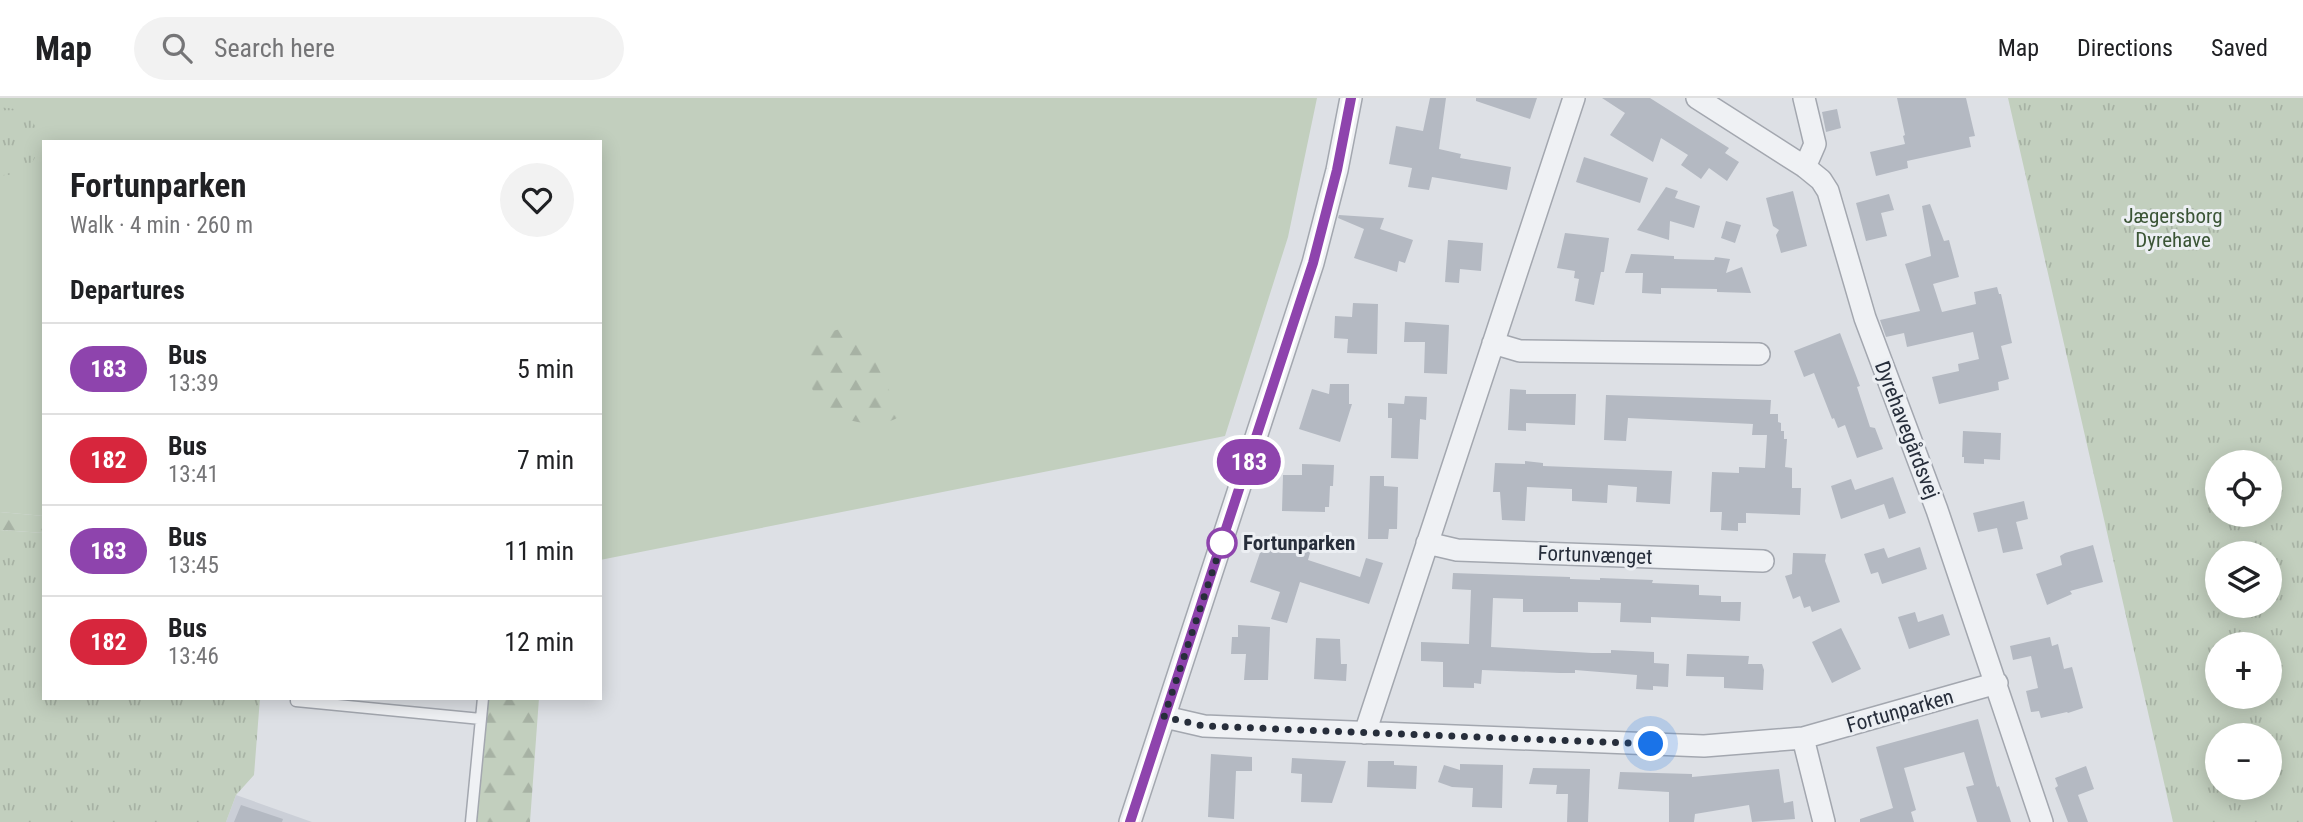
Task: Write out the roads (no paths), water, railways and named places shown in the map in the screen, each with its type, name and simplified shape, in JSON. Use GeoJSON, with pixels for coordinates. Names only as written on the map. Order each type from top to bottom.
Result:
{"type":"FeatureCollection","features":[{"type":"Feature","properties":{"kind":"street"},"geometry":{"type":"LineString","coordinates":[[1130,822],[1313,263],[1337,170],[1351,98]]}},
{"type":"Feature","properties":{"kind":"street"},"geometry":{"type":"LineString","coordinates":[[1365,733],[1573,98]]}},
{"type":"Feature","properties":{"kind":"street","name":"Dyrehavegårdsvej"},"geometry":{"type":"LineString","coordinates":[[1697,98],[1805,167],[1821,180],[1828,191],[1865,318],[1937,510],[2042,822]]}},
{"type":"Feature","properties":{"kind":"street"},"geometry":{"type":"LineString","coordinates":[[1804,98],[1815,144],[1805,167]]}},
{"type":"Feature","properties":{"kind":"street"},"geometry":{"type":"LineString","coordinates":[[1493,343],[1520,351],[1759,354]]}},
{"type":"Feature","properties":{"kind":"street","name":"Fortunvænget"},"geometry":{"type":"LineString","coordinates":[[1427,543],[1457,550],[1763,561]]}},
{"type":"Feature","properties":{"kind":"street","name":"Fortunparken"},"geometry":{"type":"LineString","coordinates":[[1164,717],[1204,726],[1704,746],[1803,738],[1997,683]]}},
{"type":"Feature","properties":{"kind":"street"},"geometry":{"type":"LineString","coordinates":[[1803,738],[1824,822]]}},
{"type":"Feature","properties":{"kind":"lane"},"geometry":{"type":"LineString","coordinates":[[296,700],[481,719]]}},
{"type":"Feature","properties":{"kind":"lane"},"geometry":{"type":"LineString","coordinates":[[471,822],[483,700]]}},
{"type":"Feature","properties":{"kind":"place","name":"Fortunparken"},"geometry":{"type":"Point","coordinates":[1222,543]}},
{"type":"Feature","properties":{"kind":"park label","name":"Jægersborg Dyrehave"},"geometry":{"type":"Point","coordinates":[2173,228]}}]}
